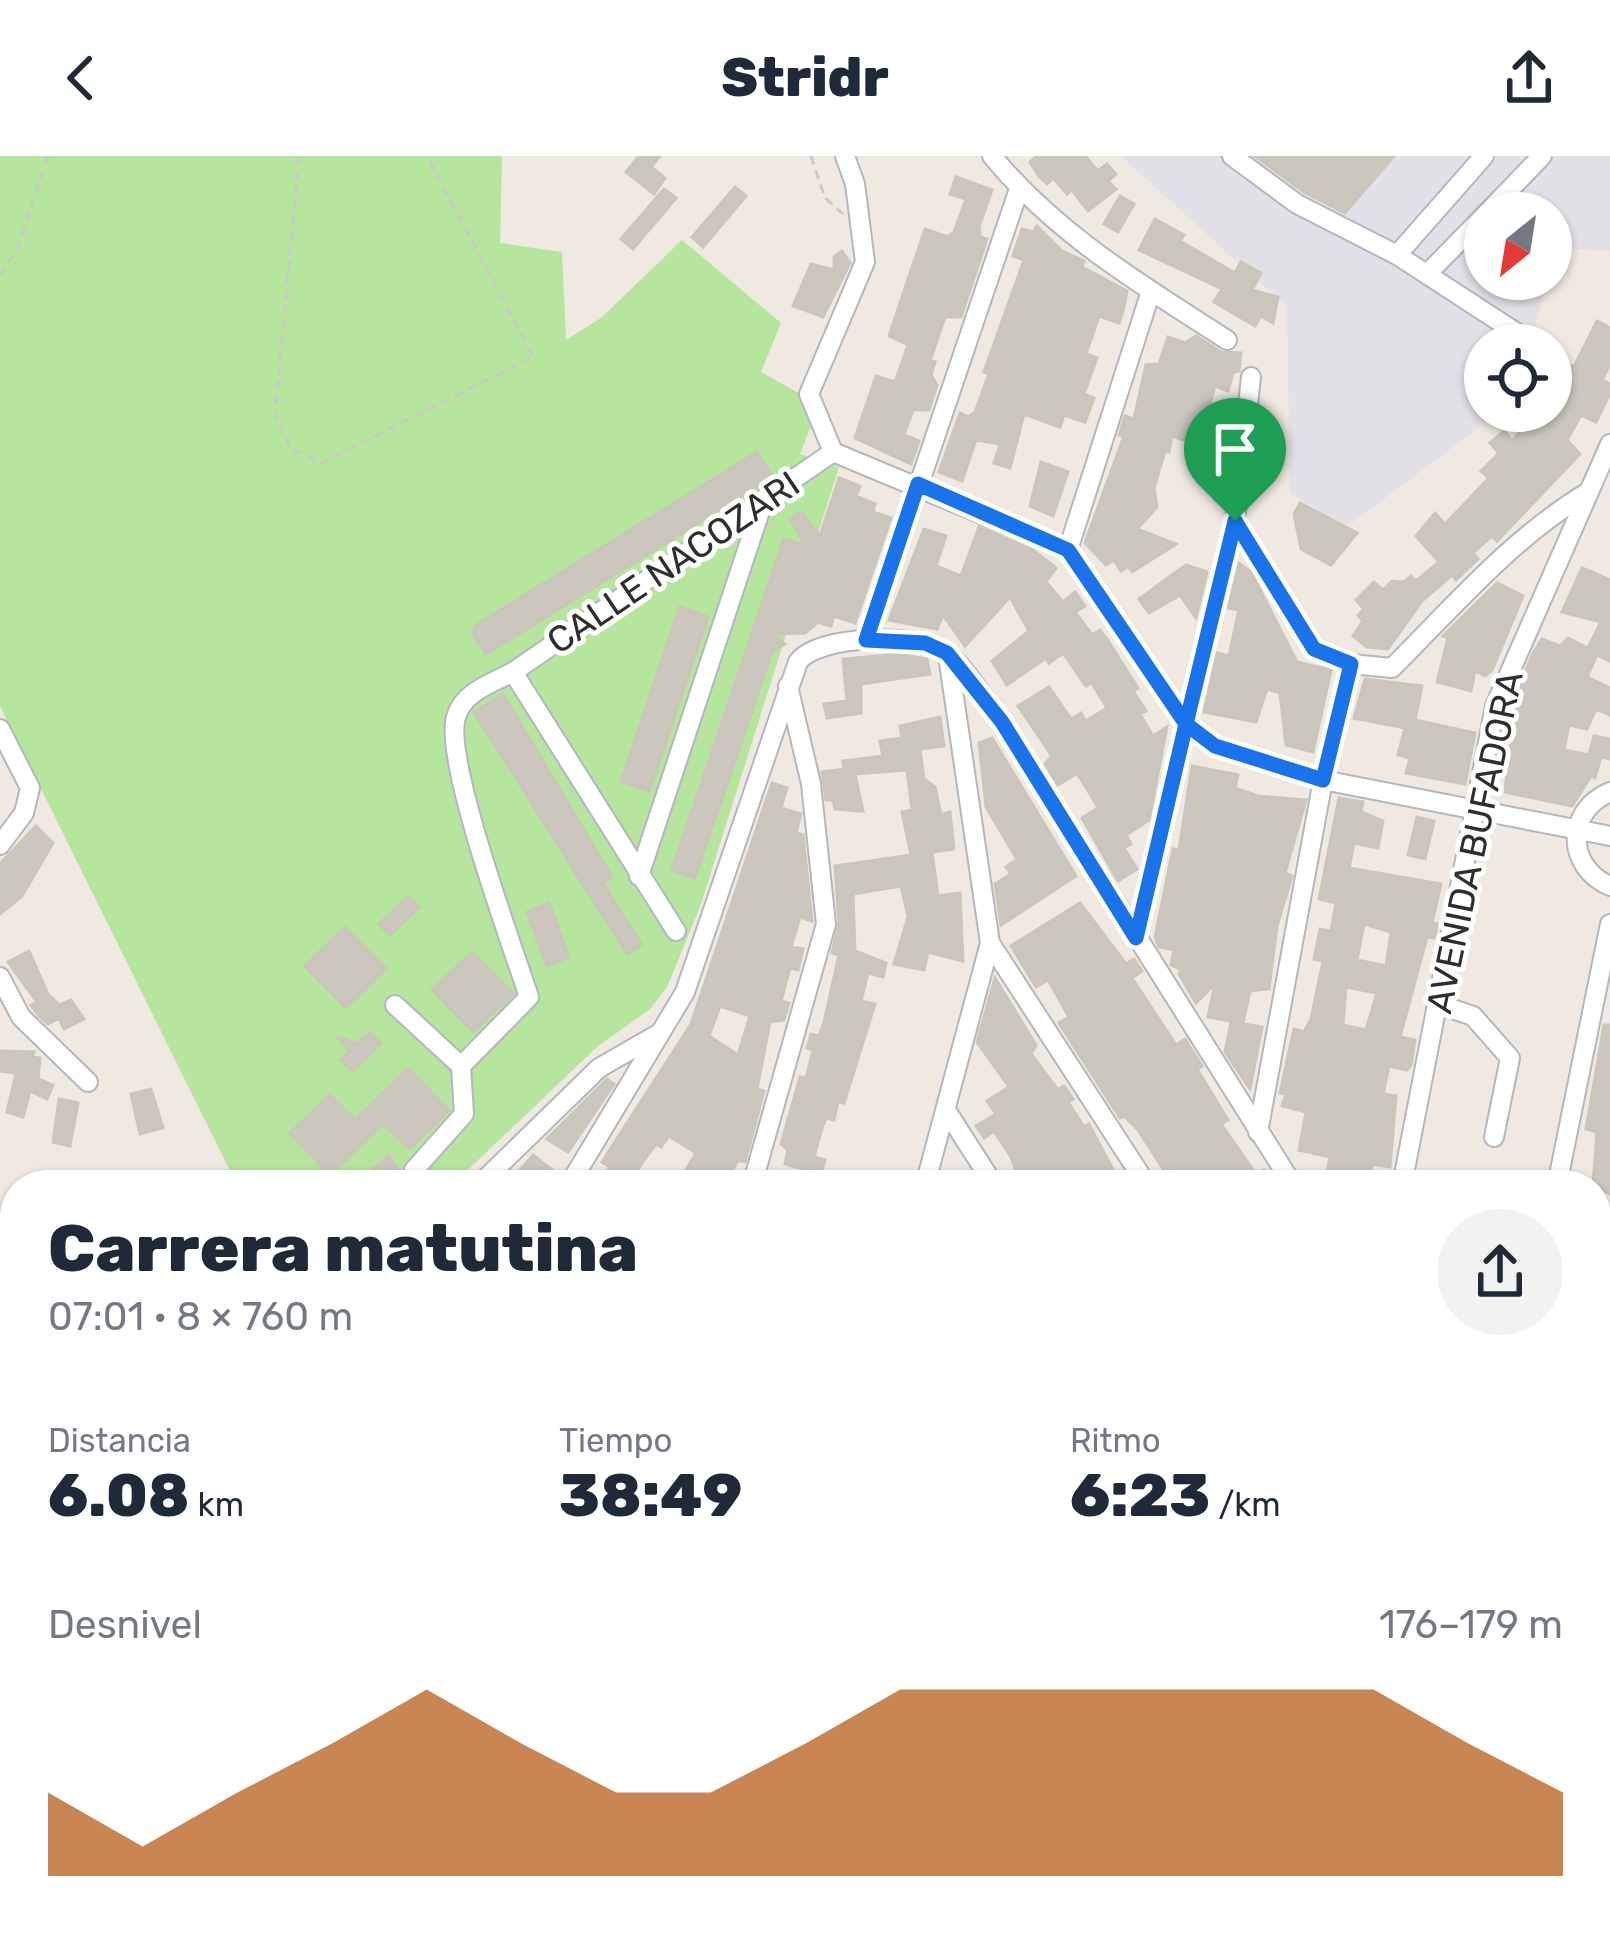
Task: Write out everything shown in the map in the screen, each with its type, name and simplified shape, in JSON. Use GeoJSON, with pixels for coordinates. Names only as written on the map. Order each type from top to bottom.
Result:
{"type":"FeatureCollection","features":[{"type":"Feature","properties":{"kind":"street"},"geometry":{"type":"LineString","coordinates":[[845,156],[865,262],[809,394],[833,452],[1068,550],[1186,724],[1215,746],[1323,780],[1610,836]]}},
{"type":"Feature","properties":{"kind":"street"},"geometry":{"type":"LineString","coordinates":[[992,156],[1019,189],[1087,249],[1227,340]]}},
{"type":"Feature","properties":{"kind":"street"},"geometry":{"type":"LineString","coordinates":[[1232,156],[1297,204],[1397,256],[1503,324]]}},
{"type":"Feature","properties":{"kind":"street"},"geometry":{"type":"LineString","coordinates":[[1454,156],[1471,173]]}},
{"type":"Feature","properties":{"kind":"street"},"geometry":{"type":"LineString","coordinates":[[1397,256],[1484,156]]}},
{"type":"Feature","properties":{"kind":"street"},"geometry":{"type":"LineString","coordinates":[[1507,192],[1542,156]]}},
{"type":"Feature","properties":{"kind":"street"},"geometry":{"type":"LineString","coordinates":[[866,640],[1019,189]]}},
{"type":"Feature","properties":{"kind":"street"},"geometry":{"type":"LineString","coordinates":[[1427,274],[1464,236]]}},
{"type":"Feature","properties":{"kind":"street"},"geometry":{"type":"LineString","coordinates":[[1068,550],[1151,291]]}},
{"type":"Feature","properties":{"kind":"street"},"geometry":{"type":"LineString","coordinates":[[1136,938],[1235,521],[1251,377]]}},
{"type":"Feature","properties":{"kind":"street","name":"AVENIDA BUFADORA"},"geometry":{"type":"LineString","coordinates":[[1405,1170],[1495,706],[1610,444]]}},
{"type":"Feature","properties":{"kind":"street","name":"CALLE NACOZARI"},"geometry":{"type":"LineString","coordinates":[[461,1066],[529,997],[482,858],[454,737],[456,716],[467,696],[513,672],[833,452]]}},
{"type":"Feature","properties":{"kind":"street"},"geometry":{"type":"LineString","coordinates":[[1235,521],[1314,649],[1351,664],[1392,668],[1497,562],[1553,513],[1588,492]]}},
{"type":"Feature","properties":{"kind":"street"},"geometry":{"type":"LineString","coordinates":[[639,876],[764,499]]}},
{"type":"Feature","properties":{"kind":"street"},"geometry":{"type":"LineString","coordinates":[[578,1170],[685,992],[798,662],[816,645],[866,640],[925,643],[947,653],[1002,722],[1283,1170]]}},
{"type":"Feature","properties":{"kind":"street"},"geometry":{"type":"LineString","coordinates":[[929,1170],[990,943],[947,653]]}},
{"type":"Feature","properties":{"kind":"street"},"geometry":{"type":"LineString","coordinates":[[1258,1132],[1323,780],[1351,664]]}},
{"type":"Feature","properties":{"kind":"street"},"geometry":{"type":"LineString","coordinates":[[513,672],[676,931]]}},
{"type":"Feature","properties":{"kind":"street"},"geometry":{"type":"LineString","coordinates":[[756,1170],[826,924],[811,784],[788,686]]}},
{"type":"Feature","properties":{"kind":"street"},"geometry":{"type":"LineString","coordinates":[[0,729],[30,788],[24,813],[0,845]]}},
{"type":"Feature","properties":{"kind":"street"},"geometry":{"type":"LineString","coordinates":[[1610,792],[1583,811],[1576,829],[1584,868],[1610,886]]}},
{"type":"Feature","properties":{"kind":"street"},"geometry":{"type":"LineString","coordinates":[[1560,1170],[1610,924]]}},
{"type":"Feature","properties":{"kind":"street"},"geometry":{"type":"LineString","coordinates":[[990,943],[1137,1170]]}},
{"type":"Feature","properties":{"kind":"street"},"geometry":{"type":"LineString","coordinates":[[0,977],[21,1018],[88,1082]]}},
{"type":"Feature","properties":{"kind":"street"},"geometry":{"type":"LineString","coordinates":[[1438,1004],[1473,1016],[1510,1058],[1494,1137]]}},
{"type":"Feature","properties":{"kind":"street"},"geometry":{"type":"LineString","coordinates":[[395,1005],[461,1066],[464,1114],[414,1170]]}},
{"type":"Feature","properties":{"kind":"street"},"geometry":{"type":"LineString","coordinates":[[0,1029],[21,1018]]}},
{"type":"Feature","properties":{"kind":"street"},"geometry":{"type":"LineString","coordinates":[[494,1170],[599,1068],[662,1032]]}},
{"type":"Feature","properties":{"kind":"street"},"geometry":{"type":"LineString","coordinates":[[946,1110],[984,1170]]}},
{"type":"Feature","properties":{"kind":"path"},"geometry":{"type":"LineString","coordinates":[[0,275],[18,248],[48,156]]}},
{"type":"Feature","properties":{"kind":"path"},"geometry":{"type":"LineString","coordinates":[[299,156],[275,415],[290,447],[321,463],[533,356],[427,156]]}},
{"type":"Feature","properties":{"kind":"path"},"geometry":{"type":"LineString","coordinates":[[811,156],[828,203],[860,224]]}},
{"type":"Feature","properties":{"kind":"shaded area"},"geometry":{"type":"Polygon","coordinates":[[[1121,156],[1610,156],[1610,251],[1572,249],[1572,192],[1464,192],[1464,300],[1542,300],[1535,324],[1464,324],[1464,432],[1473,432],[1345,528],[1290,493],[1287,307],[1121,156]]]}},
{"type":"Feature","properties":{"kind":"green space"},"geometry":{"type":"Polygon","coordinates":[[[0,156],[502,156],[500,243],[562,252],[566,340],[601,318],[682,240],[781,323],[761,372],[802,395],[811,426],[800,454],[839,467],[700,907],[667,987],[650,1009],[597,1047],[468,1170],[230,1170],[0,706],[0,156]]]}},
{"type":"Feature","properties":{"kind":"building"},"geometry":{"type":"Polygon","coordinates":[[[639,156],[660,156],[651,167],[665,178],[654,194],[626,172],[639,156]]]}},
{"type":"Feature","properties":{"kind":"building"},"geometry":{"type":"Polygon","coordinates":[[[1037,156],[1085,156],[1098,171],[1107,164],[1116,174],[1108,181],[1116,189],[1088,211],[1072,190],[1067,194],[1053,178],[1047,184],[1038,175],[1030,162],[1037,156]]]}},
{"type":"Feature","properties":{"kind":"building"},"geometry":{"type":"Polygon","coordinates":[[[1255,156],[1394,156],[1345,213],[1304,192],[1255,156]]]}},
{"type":"Feature","properties":{"kind":"building"},"geometry":{"type":"Polygon","coordinates":[[[956,177],[992,190],[979,227],[980,237],[987,239],[961,317],[945,317],[930,361],[935,362],[931,375],[937,385],[929,410],[913,410],[904,435],[919,441],[911,464],[855,438],[876,376],[895,382],[908,345],[889,336],[925,229],[948,237],[954,232],[966,199],[950,194],[956,177]]]}},
{"type":"Feature","properties":{"kind":"building"},"geometry":{"type":"Polygon","coordinates":[[[735,187],[746,196],[703,247],[692,237],[735,187]]]}},
{"type":"Feature","properties":{"kind":"building"},"geometry":{"type":"Polygon","coordinates":[[[664,189],[676,198],[633,249],[621,239],[664,189]]]}},
{"type":"Feature","properties":{"kind":"building"},"geometry":{"type":"Polygon","coordinates":[[[1120,196],[1134,204],[1118,232],[1104,224],[1120,196]]]}},
{"type":"Feature","properties":{"kind":"building"},"geometry":{"type":"Polygon","coordinates":[[[1155,219],[1184,235],[1180,241],[1235,273],[1241,262],[1261,273],[1252,290],[1278,297],[1273,323],[1261,316],[1255,326],[1214,302],[1222,289],[1139,250],[1155,219]]]}},
{"type":"Feature","properties":{"kind":"building"},"geometry":{"type":"Polygon","coordinates":[[[1037,226],[1062,251],[1084,261],[1082,267],[1127,291],[1123,311],[1119,323],[1099,316],[1086,354],[1097,358],[1084,394],[1094,398],[1085,422],[1064,415],[1060,427],[1024,414],[1010,468],[994,463],[1000,444],[976,440],[962,481],[939,472],[960,413],[969,417],[975,412],[989,374],[984,372],[1024,260],[1013,256],[1022,229],[1033,232],[1037,226]]]}},
{"type":"Feature","properties":{"kind":"building"},"geometry":{"type":"Polygon","coordinates":[[[842,251],[850,263],[823,317],[793,306],[811,264],[834,270],[834,257],[842,251]]]}},
{"type":"Feature","properties":{"kind":"building"},"geometry":{"type":"Polygon","coordinates":[[[1597,321],[1610,328],[1610,364],[1602,380],[1610,384],[1610,393],[1596,422],[1581,415],[1572,431],[1572,366],[1597,321]]]}},
{"type":"Feature","properties":{"kind":"building"},"geometry":{"type":"Polygon","coordinates":[[[1196,336],[1221,352],[1241,353],[1239,371],[1233,373],[1228,391],[1215,386],[1206,419],[1215,422],[1210,438],[1204,437],[1201,446],[1172,436],[1169,452],[1165,451],[1154,488],[1157,507],[1137,529],[1176,544],[1132,572],[1128,566],[1121,571],[1114,560],[1106,565],[1085,543],[1124,436],[1119,435],[1125,416],[1134,419],[1146,365],[1159,364],[1168,337],[1185,343],[1196,336]]]}},
{"type":"Feature","properties":{"kind":"building"},"geometry":{"type":"Polygon","coordinates":[[[1503,432],[1512,440],[1520,432],[1571,432],[1567,440],[1580,454],[1497,541],[1492,536],[1473,553],[1478,559],[1456,580],[1452,575],[1422,601],[1388,649],[1367,647],[1353,636],[1363,621],[1358,615],[1364,609],[1356,600],[1374,582],[1383,590],[1392,581],[1404,582],[1411,576],[1416,581],[1439,562],[1416,536],[1435,513],[1445,524],[1489,478],[1481,471],[1499,453],[1490,443],[1503,432]]]}},
{"type":"Feature","properties":{"kind":"building"},"geometry":{"type":"Polygon","coordinates":[[[757,452],[772,477],[486,654],[472,633],[476,625],[757,452]]]}},
{"type":"Feature","properties":{"kind":"building"},"geometry":{"type":"Polygon","coordinates":[[[1041,462],[1068,472],[1053,516],[1030,506],[1041,462]]]}},
{"type":"Feature","properties":{"kind":"building"},"geometry":{"type":"Polygon","coordinates":[[[839,478],[860,486],[856,496],[875,504],[873,512],[891,518],[855,623],[834,616],[831,626],[818,622],[805,633],[773,634],[785,644],[772,652],[695,878],[672,870],[784,539],[806,546],[790,519],[801,512],[820,536],[839,478]]]}},
{"type":"Feature","properties":{"kind":"building"},"geometry":{"type":"Polygon","coordinates":[[[1300,503],[1357,533],[1331,565],[1301,549],[1294,514],[1300,503]]]}},
{"type":"Feature","properties":{"kind":"building"},"geometry":{"type":"Polygon","coordinates":[[[979,527],[1033,550],[1056,568],[1046,582],[1063,602],[1075,592],[1085,606],[1075,612],[1092,635],[1100,630],[1138,688],[1133,691],[1146,711],[1140,714],[1153,736],[1167,727],[1149,820],[1126,835],[1131,844],[1124,848],[1137,869],[1118,881],[1082,818],[1098,808],[1093,799],[1077,773],[1058,785],[1045,764],[1052,756],[1018,706],[1049,687],[1071,719],[1081,713],[1086,721],[1107,708],[1091,682],[1086,686],[1063,653],[1049,663],[1046,658],[1007,685],[992,661],[1029,631],[1010,597],[965,646],[943,615],[937,629],[889,620],[924,529],[946,536],[936,566],[961,576],[979,527]]]}},
{"type":"Feature","properties":{"kind":"building"},"geometry":{"type":"Polygon","coordinates":[[[1239,563],[1251,572],[1297,662],[1331,670],[1313,752],[1286,745],[1280,693],[1267,689],[1256,722],[1204,712],[1217,653],[1229,656],[1239,610],[1228,608],[1239,563]]]}},
{"type":"Feature","properties":{"kind":"building"},"geometry":{"type":"Polygon","coordinates":[[[1186,565],[1207,572],[1196,618],[1180,595],[1149,613],[1139,599],[1186,565]]]}},
{"type":"Feature","properties":{"kind":"building"},"geometry":{"type":"Polygon","coordinates":[[[1582,568],[1610,580],[1610,661],[1597,655],[1587,677],[1610,688],[1610,715],[1596,709],[1587,729],[1569,725],[1564,750],[1589,755],[1594,736],[1610,739],[1610,759],[1601,757],[1595,778],[1591,776],[1572,806],[1505,792],[1514,699],[1533,653],[1542,639],[1560,646],[1568,638],[1588,648],[1601,622],[1562,612],[1582,568]]]}},
{"type":"Feature","properties":{"kind":"building"},"geometry":{"type":"Polygon","coordinates":[[[1497,583],[1523,596],[1492,670],[1485,676],[1475,671],[1471,691],[1437,682],[1448,638],[1443,636],[1497,583]]]}},
{"type":"Feature","properties":{"kind":"building"},"geometry":{"type":"Polygon","coordinates":[[[680,607],[708,617],[649,791],[621,781],[680,607]]]}},
{"type":"Feature","properties":{"kind":"building"},"geometry":{"type":"Polygon","coordinates":[[[899,654],[927,659],[930,674],[861,684],[861,713],[827,718],[824,704],[847,701],[843,659],[899,654]]]}},
{"type":"Feature","properties":{"kind":"building"},"geometry":{"type":"Polygon","coordinates":[[[1365,679],[1422,686],[1415,720],[1475,733],[1465,784],[1406,773],[1410,758],[1398,755],[1405,728],[1354,718],[1365,679]]]}},
{"type":"Feature","properties":{"kind":"building"},"geometry":{"type":"Polygon","coordinates":[[[503,694],[612,877],[603,883],[642,945],[627,954],[474,712],[503,694]]]}},
{"type":"Feature","properties":{"kind":"building"},"geometry":{"type":"Polygon","coordinates":[[[940,717],[944,746],[920,749],[924,779],[935,787],[941,815],[950,812],[954,849],[932,852],[938,896],[960,893],[963,961],[928,952],[924,970],[894,964],[908,917],[901,886],[853,894],[855,951],[886,963],[883,977],[868,973],[861,1001],[875,1004],[844,1103],[838,1102],[834,1120],[826,1118],[822,1128],[814,1157],[825,1160],[822,1170],[807,1170],[785,1164],[788,1150],[781,1144],[800,1077],[806,1078],[813,1050],[807,1048],[811,1034],[819,1036],[824,1022],[839,955],[832,953],[839,923],[835,866],[911,855],[902,812],[912,810],[907,770],[855,774],[863,811],[835,809],[833,800],[826,800],[822,772],[844,769],[843,761],[883,756],[880,741],[902,738],[900,726],[940,717]]]}},
{"type":"Feature","properties":{"kind":"building"},"geometry":{"type":"Polygon","coordinates":[[[992,738],[1076,876],[1001,925],[995,884],[1011,874],[1006,867],[1017,859],[986,807],[979,743],[992,738]]]}},
{"type":"Feature","properties":{"kind":"building"},"geometry":{"type":"Polygon","coordinates":[[[1192,766],[1238,775],[1235,788],[1258,796],[1306,800],[1285,873],[1292,876],[1277,926],[1269,989],[1250,991],[1243,1023],[1208,1017],[1215,984],[1196,1003],[1179,974],[1181,969],[1171,965],[1174,950],[1159,947],[1155,937],[1173,849],[1179,850],[1192,766]]]}},
{"type":"Feature","properties":{"kind":"building"},"geometry":{"type":"Polygon","coordinates":[[[772,783],[787,788],[781,808],[801,814],[796,833],[803,835],[812,921],[800,917],[791,947],[803,949],[798,970],[790,968],[781,1001],[789,1003],[784,1020],[770,1022],[757,1089],[764,1091],[745,1162],[738,1160],[733,1170],[686,1170],[696,1153],[669,1136],[661,1147],[656,1144],[637,1170],[608,1170],[602,1162],[691,1024],[772,783]],[[720,1006],[709,1036],[738,1055],[750,1016],[720,1006]]]}},
{"type":"Feature","properties":{"kind":"building"},"geometry":{"type":"Polygon","coordinates":[[[1339,798],[1363,802],[1361,812],[1383,821],[1378,848],[1354,843],[1349,868],[1441,884],[1432,923],[1437,924],[1435,938],[1427,937],[1400,1037],[1415,1040],[1411,1065],[1407,1070],[1389,1066],[1383,1094],[1396,1096],[1390,1167],[1372,1164],[1371,1170],[1328,1170],[1330,1157],[1299,1150],[1306,1112],[1282,1106],[1286,1094],[1280,1093],[1294,1029],[1304,1032],[1311,1019],[1323,961],[1314,959],[1320,929],[1331,931],[1336,903],[1319,899],[1339,798]],[[1364,924],[1357,960],[1386,966],[1391,932],[1364,924]],[[1346,987],[1343,1025],[1366,1030],[1377,993],[1346,987]]]}},
{"type":"Feature","properties":{"kind":"building"},"geometry":{"type":"Polygon","coordinates":[[[1417,817],[1434,821],[1425,859],[1408,855],[1417,817]]]}},
{"type":"Feature","properties":{"kind":"building"},"geometry":{"type":"Polygon","coordinates":[[[36,826],[53,843],[22,896],[0,914],[0,864],[36,826]]]}},
{"type":"Feature","properties":{"kind":"building"},"geometry":{"type":"Polygon","coordinates":[[[408,897],[419,907],[390,935],[379,924],[408,897]]]}},
{"type":"Feature","properties":{"kind":"building"},"geometry":{"type":"Polygon","coordinates":[[[549,903],[569,957],[547,966],[527,912],[549,903]]]}},
{"type":"Feature","properties":{"kind":"building"},"geometry":{"type":"Polygon","coordinates":[[[1080,903],[1126,964],[1134,959],[1142,971],[1132,978],[1176,1045],[1185,1039],[1228,1120],[1221,1124],[1253,1170],[1164,1170],[1138,1130],[1124,1116],[1120,1118],[1059,1023],[1069,1017],[1048,980],[1036,987],[1011,946],[1080,903]]]}},
{"type":"Feature","properties":{"kind":"building"},"geometry":{"type":"Polygon","coordinates":[[[345,927],[386,969],[346,1008],[305,966],[345,927]]]}},
{"type":"Feature","properties":{"kind":"building"},"geometry":{"type":"Polygon","coordinates":[[[29,951],[48,994],[59,1005],[71,1000],[84,1019],[64,1029],[59,1018],[48,1024],[39,1016],[31,1005],[37,1002],[8,962],[29,951]]]}},
{"type":"Feature","properties":{"kind":"building"},"geometry":{"type":"Polygon","coordinates":[[[472,952],[513,994],[473,1032],[432,990],[472,952]]]}},
{"type":"Feature","properties":{"kind":"building"},"geometry":{"type":"Polygon","coordinates":[[[995,978],[1036,1045],[1031,1054],[1058,1090],[1064,1086],[1073,1099],[1068,1102],[1084,1127],[1089,1124],[1113,1170],[1016,1170],[994,1131],[984,1138],[976,1126],[996,1114],[987,1101],[1009,1087],[977,1042],[995,978]]]}},
{"type":"Feature","properties":{"kind":"building"},"geometry":{"type":"Polygon","coordinates":[[[1231,1022],[1262,1027],[1250,1089],[1225,1052],[1231,1022]]]}},
{"type":"Feature","properties":{"kind":"building"},"geometry":{"type":"Polygon","coordinates":[[[1604,1025],[1610,1025],[1610,1170],[1594,1170],[1597,1132],[1586,1129],[1604,1025]]]}},
{"type":"Feature","properties":{"kind":"building"},"geometry":{"type":"Polygon","coordinates":[[[370,1033],[381,1043],[352,1071],[341,1060],[350,1051],[337,1037],[357,1044],[370,1033]]]}},
{"type":"Feature","properties":{"kind":"building"},"geometry":{"type":"Polygon","coordinates":[[[0,1051],[34,1052],[32,1057],[40,1058],[38,1079],[53,1085],[47,1099],[30,1091],[23,1117],[7,1112],[16,1073],[0,1071],[0,1051]]]}},
{"type":"Feature","properties":{"kind":"building"},"geometry":{"type":"Polygon","coordinates":[[[408,1068],[449,1111],[409,1149],[383,1124],[335,1170],[325,1170],[290,1133],[330,1095],[355,1120],[408,1068]]]}},
{"type":"Feature","properties":{"kind":"building"},"geometry":{"type":"Polygon","coordinates":[[[607,1079],[614,1084],[568,1152],[547,1139],[607,1079]]]}},
{"type":"Feature","properties":{"kind":"building"},"geometry":{"type":"Polygon","coordinates":[[[151,1089],[163,1128],[140,1134],[131,1094],[151,1089]]]}},
{"type":"Feature","properties":{"kind":"building"},"geometry":{"type":"Polygon","coordinates":[[[59,1099],[78,1103],[70,1146],[53,1142],[59,1099]]]}},
{"type":"Feature","properties":{"kind":"building"},"geometry":{"type":"Polygon","coordinates":[[[389,1155],[398,1170],[373,1170],[389,1155]]]}},
{"type":"Feature","properties":{"kind":"building"},"geometry":{"type":"Polygon","coordinates":[[[533,1155],[552,1170],[520,1170],[533,1155]]]}},
{"type":"Feature","properties":{"kind":"route"},"geometry":{"type":"LineString","coordinates":[[1235,521],[1186,724],[1068,550],[918,484],[866,640],[925,643],[947,653],[1002,722],[1136,938],[1186,724],[1215,746],[1323,780],[1351,664],[1314,649],[1235,521]]}}]}
